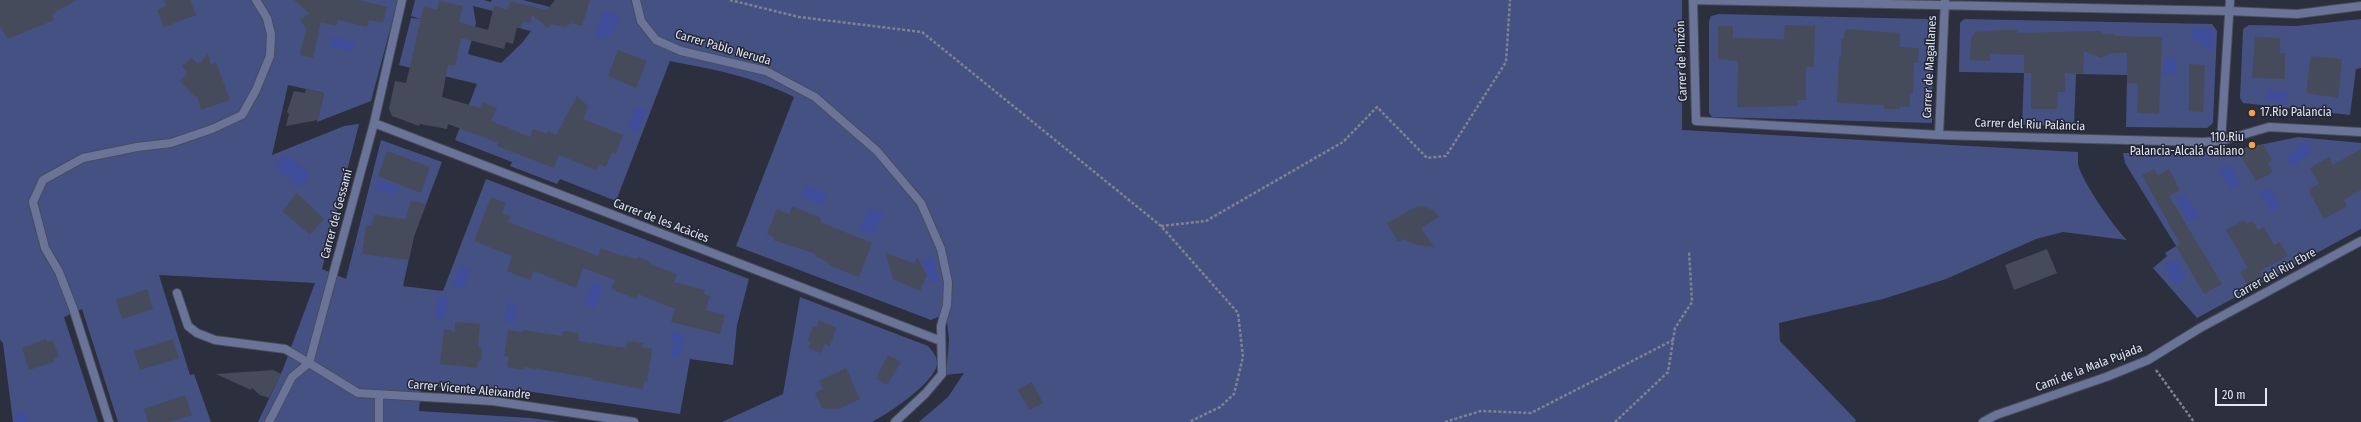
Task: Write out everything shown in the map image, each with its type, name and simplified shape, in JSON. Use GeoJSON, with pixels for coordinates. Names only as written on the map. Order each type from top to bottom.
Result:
{"type":"FeatureCollection","features":[{"type":"Feature","properties":{"kind":"street"},"geometry":{"type":"LineString","coordinates":[[109,422],[73,308],[59,272],[45,248],[34,202],[43,180],[83,158],[137,147],[171,143],[212,129],[242,115],[256,90],[270,56],[271,34],[267,18],[256,0]]}},
{"type":"Feature","properties":{"kind":"street","name":"Carrer del Gessamí"},"geometry":{"type":"LineString","coordinates":[[309,363],[374,123],[402,0]]}},
{"type":"Feature","properties":{"kind":"street","name":"Carrer Pablo Neruda"},"geometry":{"type":"LineString","coordinates":[[636,0],[641,22],[656,40],[681,51],[766,71],[815,97],[877,151],[921,203],[941,249],[948,282],[947,305],[941,326],[942,374],[925,394],[895,422]]}},
{"type":"Feature","properties":{"kind":"street"},"geometry":{"type":"LineString","coordinates":[[1693,0],[1945,3],[2297,14],[2361,6]]}},
{"type":"Feature","properties":{"kind":"street","name":"Carrer de Pinzón"},"geometry":{"type":"LineString","coordinates":[[1693,0],[1696,121]]}},
{"type":"Feature","properties":{"kind":"street"},"geometry":{"type":"LineString","coordinates":[[2221,142],[2230,0]]}},
{"type":"Feature","properties":{"kind":"street","name":"Carrer de Magallanes"},"geometry":{"type":"LineString","coordinates":[[1939,135],[1945,3]]}},
{"type":"Feature","properties":{"kind":"street","name":"Carrer del Riu Palància"},"geometry":{"type":"LineString","coordinates":[[1696,121],[1939,135],[2221,142],[2269,128],[2361,132]]}},
{"type":"Feature","properties":{"kind":"street","name":"Carrer de les Acàcies"},"geometry":{"type":"LineString","coordinates":[[374,123],[941,341]]}},
{"type":"Feature","properties":{"kind":"street","name":"Carrer del Riu Ebre"},"geometry":{"type":"LineString","coordinates":[[2200,328],[2361,241]]}},
{"type":"Feature","properties":{"kind":"street","name":"Carrer Vicente Aleixandre"},"geometry":{"type":"LineString","coordinates":[[177,293],[188,326],[197,333],[215,340],[285,350],[358,393],[493,401],[634,422]]}},
{"type":"Feature","properties":{"kind":"street","name":"Camí de la Mala Pujada"},"geometry":{"type":"LineString","coordinates":[[1983,422],[1996,415],[2106,377],[2148,360],[2200,328]]}},
{"type":"Feature","properties":{"kind":"street"},"geometry":{"type":"LineString","coordinates":[[269,422],[292,377],[309,363]]}},
{"type":"Feature","properties":{"kind":"street"},"geometry":{"type":"LineString","coordinates":[[379,395],[379,422]]}},
{"type":"Feature","properties":{"kind":"path"},"geometry":{"type":"LineString","coordinates":[[730,0],[799,17],[922,32],[1160,226],[1238,314],[1243,357],[1234,394],[1220,407],[1192,422]]}},
{"type":"Feature","properties":{"kind":"path"},"geometry":{"type":"LineString","coordinates":[[1160,226],[1206,221],[1343,142],[1377,108],[1427,158],[1446,156],[1506,62],[1510,0]]}},
{"type":"Feature","properties":{"kind":"path"},"geometry":{"type":"LineString","coordinates":[[1615,422],[1668,372],[1675,328],[1692,302],[1689,251]]}},
{"type":"Feature","properties":{"kind":"path"},"geometry":{"type":"LineString","coordinates":[[1445,422],[1481,411],[1531,413],[1673,340]]}},
{"type":"Feature","properties":{"kind":"path"},"geometry":{"type":"LineString","coordinates":[[2148,360],[2194,422]]}},
{"type":"Feature","properties":{"kind":"shaded area"},"geometry":{"type":"Polygon","coordinates":[[[0,0],[398,0],[371,101],[317,122],[324,93],[288,85],[272,155],[344,126],[359,124],[322,269],[346,279],[381,140],[442,162],[414,236],[403,286],[443,291],[486,179],[749,279],[737,325],[733,365],[690,359],[680,414],[533,392],[421,386],[419,411],[530,418],[560,422],[258,422],[283,369],[315,283],[159,275],[190,375],[194,374],[211,422],[118,422],[82,309],[64,317],[98,422],[13,422],[3,343],[0,340],[0,0]]]}},
{"type":"Feature","properties":{"kind":"shaded area"},"geometry":{"type":"Polygon","coordinates":[[[415,0],[484,0],[491,2],[492,0],[523,0],[550,7],[555,0],[1682,0],[1682,130],[2078,152],[2078,164],[2092,193],[2121,234],[2127,240],[2063,232],[2036,239],[1946,279],[1883,299],[1779,323],[1780,341],[1856,420],[1855,422],[919,422],[948,397],[964,373],[946,375],[949,340],[947,322],[938,317],[931,320],[736,246],[794,97],[748,79],[670,61],[616,201],[560,179],[557,184],[510,166],[512,162],[455,140],[477,84],[399,65],[411,18],[421,19],[411,16],[415,0]],[[473,6],[476,23],[468,54],[501,63],[522,43],[531,31],[491,21],[493,11],[473,6]]]}},
{"type":"Feature","properties":{"kind":"shaded area"},"geometry":{"type":"Polygon","coordinates":[[[603,11],[620,16],[611,33],[604,39],[599,39],[595,37],[603,11]]]}},
{"type":"Feature","properties":{"kind":"shaded area"},"geometry":{"type":"Polygon","coordinates":[[[1719,14],[1926,19],[1931,21],[1933,26],[1932,123],[1712,117],[1709,113],[1709,21],[1711,16],[1719,14]]]}},
{"type":"Feature","properties":{"kind":"shaded area"},"geometry":{"type":"Polygon","coordinates":[[[1964,19],[2212,24],[2217,31],[2213,123],[2207,128],[2126,127],[2127,75],[2076,74],[2074,126],[2022,125],[2024,73],[1959,72],[1960,23],[1964,19]]]}},
{"type":"Feature","properties":{"kind":"shaded area"},"geometry":{"type":"Polygon","coordinates":[[[2361,19],[2361,68],[2356,69],[2350,115],[2243,103],[2240,98],[2243,29],[2249,25],[2296,26],[2361,19]]]}},
{"type":"Feature","properties":{"kind":"shaded area"},"geometry":{"type":"Polygon","coordinates":[[[2192,28],[2213,29],[2213,48],[2210,50],[2192,38],[2192,28]]]}},
{"type":"Feature","properties":{"kind":"shaded area"},"geometry":{"type":"Polygon","coordinates":[[[331,37],[354,42],[352,51],[330,47],[331,37]]]}},
{"type":"Feature","properties":{"kind":"shaded area"},"geometry":{"type":"Polygon","coordinates":[[[2166,57],[2176,57],[2175,74],[2161,73],[2161,68],[2165,68],[2166,57]]]}},
{"type":"Feature","properties":{"kind":"shaded area"},"geometry":{"type":"Polygon","coordinates":[[[2268,90],[2287,92],[2286,102],[2266,100],[2268,90]]]}},
{"type":"Feature","properties":{"kind":"shaded area"},"geometry":{"type":"Polygon","coordinates":[[[636,107],[646,110],[636,134],[632,132],[633,128],[628,126],[636,107]]]}},
{"type":"Feature","properties":{"kind":"shaded area"},"geometry":{"type":"Polygon","coordinates":[[[2298,137],[2361,143],[2361,229],[2197,318],[2153,268],[2167,256],[2165,253],[2176,246],[2125,163],[2123,153],[2174,154],[2230,151],[2298,137]]]}},
{"type":"Feature","properties":{"kind":"shaded area"},"geometry":{"type":"Polygon","coordinates":[[[2305,141],[2312,150],[2293,167],[2286,158],[2305,141]]]}},
{"type":"Feature","properties":{"kind":"shaded area"},"geometry":{"type":"Polygon","coordinates":[[[285,154],[311,174],[300,187],[275,167],[285,154]]]}},
{"type":"Feature","properties":{"kind":"shaded area"},"geometry":{"type":"Polygon","coordinates":[[[2229,165],[2240,184],[2230,189],[2219,171],[2229,165]]]}},
{"type":"Feature","properties":{"kind":"shaded area"},"geometry":{"type":"Polygon","coordinates":[[[379,180],[398,187],[395,194],[375,190],[379,180]]]}},
{"type":"Feature","properties":{"kind":"shaded area"},"geometry":{"type":"Polygon","coordinates":[[[805,185],[826,193],[822,205],[800,196],[805,185]]]}},
{"type":"Feature","properties":{"kind":"shaded area"},"geometry":{"type":"Polygon","coordinates":[[[2269,187],[2280,206],[2271,212],[2260,192],[2269,187]]]}},
{"type":"Feature","properties":{"kind":"shaded area"},"geometry":{"type":"Polygon","coordinates":[[[2185,194],[2199,217],[2189,223],[2176,199],[2185,194]]]}},
{"type":"Feature","properties":{"kind":"shaded area"},"geometry":{"type":"Polygon","coordinates":[[[869,208],[883,213],[875,235],[860,229],[869,208]]]}},
{"type":"Feature","properties":{"kind":"shaded area"},"geometry":{"type":"Polygon","coordinates":[[[932,256],[939,282],[933,284],[922,265],[928,257],[932,256]]]}},
{"type":"Feature","properties":{"kind":"shaded area"},"geometry":{"type":"Polygon","coordinates":[[[2176,260],[2186,277],[2175,284],[2165,266],[2176,260]]]}},
{"type":"Feature","properties":{"kind":"shaded area"},"geometry":{"type":"Polygon","coordinates":[[[461,265],[471,269],[463,289],[453,285],[461,265]]]}},
{"type":"Feature","properties":{"kind":"shaded area"},"geometry":{"type":"Polygon","coordinates":[[[593,282],[603,286],[595,308],[584,303],[593,282]]]}},
{"type":"Feature","properties":{"kind":"shaded area"},"geometry":{"type":"Polygon","coordinates":[[[442,295],[448,298],[444,318],[439,320],[435,317],[439,297],[442,295]]]}},
{"type":"Feature","properties":{"kind":"shaded area"},"geometry":{"type":"Polygon","coordinates":[[[800,297],[928,346],[934,353],[937,362],[930,378],[911,396],[872,422],[722,422],[783,394],[800,297]]]}},
{"type":"Feature","properties":{"kind":"shaded area"},"geometry":{"type":"Polygon","coordinates":[[[508,302],[517,303],[514,323],[505,321],[508,302]]]}},
{"type":"Feature","properties":{"kind":"shaded area"},"geometry":{"type":"Polygon","coordinates":[[[672,332],[685,336],[679,358],[670,356],[675,339],[670,338],[672,332]]]}},
{"type":"Feature","properties":{"kind":"shaded area"},"geometry":{"type":"Polygon","coordinates":[[[26,413],[28,422],[16,422],[14,415],[26,413]]]}},
{"type":"Feature","properties":{"kind":"building"},"geometry":{"type":"Polygon","coordinates":[[[0,0],[77,0],[52,14],[54,20],[8,39],[0,26],[0,0]]]}},
{"type":"Feature","properties":{"kind":"building"},"geometry":{"type":"Polygon","coordinates":[[[164,0],[190,0],[196,15],[164,27],[157,10],[166,6],[164,0]]]}},
{"type":"Feature","properties":{"kind":"building"},"geometry":{"type":"Polygon","coordinates":[[[294,0],[358,0],[387,7],[383,23],[369,20],[367,27],[338,20],[336,26],[321,22],[313,58],[300,55],[306,29],[300,19],[310,14],[294,0]]]}},
{"type":"Feature","properties":{"kind":"building"},"geometry":{"type":"Polygon","coordinates":[[[555,0],[590,0],[582,26],[572,23],[565,27],[551,24],[548,28],[532,15],[530,23],[523,22],[521,28],[517,27],[513,44],[506,42],[504,49],[461,38],[455,66],[448,65],[442,97],[480,108],[482,102],[497,108],[491,121],[530,137],[533,129],[547,134],[548,131],[556,135],[577,96],[588,106],[583,119],[623,135],[616,154],[612,152],[606,167],[599,164],[596,170],[559,155],[554,168],[497,146],[498,143],[448,124],[447,129],[420,124],[419,126],[392,116],[389,109],[395,81],[406,83],[424,6],[437,10],[439,1],[463,6],[459,22],[488,30],[494,6],[508,10],[510,1],[547,10],[555,0]]]}},
{"type":"Feature","properties":{"kind":"building"},"geometry":{"type":"Polygon","coordinates":[[[1785,25],[1815,26],[1814,67],[1806,67],[1806,100],[1797,100],[1797,106],[1737,107],[1738,61],[1718,59],[1718,26],[1733,26],[1733,38],[1784,39],[1785,25]]]}},
{"type":"Feature","properties":{"kind":"building"},"geometry":{"type":"Polygon","coordinates":[[[1845,29],[1900,33],[1900,47],[1919,48],[1918,63],[1914,63],[1913,94],[1910,93],[1910,107],[1900,106],[1900,109],[1884,109],[1884,105],[1837,103],[1839,57],[1841,57],[1841,39],[1844,39],[1845,29]]]}},
{"type":"Feature","properties":{"kind":"building"},"geometry":{"type":"Polygon","coordinates":[[[2017,30],[2017,33],[2101,31],[2101,34],[2115,34],[2115,36],[2162,37],[2159,114],[2137,113],[2138,84],[2127,83],[2127,53],[2111,53],[2101,58],[2084,51],[2083,74],[2065,73],[2065,92],[2058,92],[2057,109],[2031,109],[2031,73],[2024,73],[2024,55],[1990,54],[1990,61],[1970,60],[1971,38],[1975,32],[2017,30]]]}},
{"type":"Feature","properties":{"kind":"building"},"geometry":{"type":"Polygon","coordinates":[[[2255,37],[2280,38],[2280,53],[2285,53],[2285,79],[2252,78],[2255,37]]]}},
{"type":"Feature","properties":{"kind":"building"},"geometry":{"type":"Polygon","coordinates":[[[618,50],[647,61],[636,88],[608,76],[618,50]]]}},
{"type":"Feature","properties":{"kind":"building"},"geometry":{"type":"Polygon","coordinates":[[[208,54],[211,65],[216,62],[230,100],[201,110],[197,96],[195,97],[180,81],[188,73],[182,66],[192,58],[198,64],[208,54]]]}},
{"type":"Feature","properties":{"kind":"building"},"geometry":{"type":"Polygon","coordinates":[[[2311,56],[2342,59],[2338,98],[2306,93],[2311,56]]]}},
{"type":"Feature","properties":{"kind":"building"},"geometry":{"type":"Polygon","coordinates":[[[2189,64],[2205,65],[2203,112],[2189,111],[2189,64]]]}},
{"type":"Feature","properties":{"kind":"building"},"geometry":{"type":"Polygon","coordinates":[[[306,89],[324,93],[318,120],[286,126],[289,114],[287,112],[294,91],[305,93],[306,89]]]}},
{"type":"Feature","properties":{"kind":"building"},"geometry":{"type":"Polygon","coordinates":[[[2263,144],[2272,160],[2268,163],[2273,172],[2256,181],[2237,150],[2263,144]]]}},
{"type":"Feature","properties":{"kind":"building"},"geometry":{"type":"Polygon","coordinates":[[[2361,149],[2361,190],[2344,200],[2347,206],[2324,219],[2308,190],[2319,184],[2310,168],[2329,157],[2333,165],[2361,149]]]}},
{"type":"Feature","properties":{"kind":"building"},"geometry":{"type":"Polygon","coordinates":[[[387,151],[430,167],[421,193],[378,176],[387,151]]]}},
{"type":"Feature","properties":{"kind":"building"},"geometry":{"type":"Polygon","coordinates":[[[2154,169],[2158,175],[2169,169],[2180,190],[2169,196],[2222,284],[2204,294],[2176,246],[2180,244],[2142,175],[2154,169]]]}},
{"type":"Feature","properties":{"kind":"building"},"geometry":{"type":"Polygon","coordinates":[[[297,193],[324,219],[310,235],[282,211],[297,193]]]}},
{"type":"Feature","properties":{"kind":"building"},"geometry":{"type":"Polygon","coordinates":[[[491,197],[506,203],[502,213],[511,216],[508,222],[598,256],[601,248],[624,257],[625,255],[636,259],[638,257],[651,262],[650,264],[677,274],[674,282],[705,290],[704,294],[710,296],[706,310],[725,315],[720,334],[671,322],[675,309],[638,294],[636,299],[611,289],[615,280],[583,268],[576,288],[534,271],[530,280],[507,271],[512,256],[474,241],[491,197]]]}},
{"type":"Feature","properties":{"kind":"building"},"geometry":{"type":"Polygon","coordinates":[[[411,200],[426,204],[414,236],[409,260],[362,254],[366,225],[372,226],[374,215],[406,219],[411,200]]]}},
{"type":"Feature","properties":{"kind":"building"},"geometry":{"type":"Polygon","coordinates":[[[792,206],[821,218],[820,222],[872,243],[859,277],[835,268],[828,264],[828,262],[815,256],[816,254],[773,240],[774,237],[767,234],[777,209],[789,214],[792,206]]]}},
{"type":"Feature","properties":{"kind":"building"},"geometry":{"type":"Polygon","coordinates":[[[1422,206],[1434,210],[1439,217],[1421,228],[1434,247],[1416,245],[1403,239],[1398,242],[1387,223],[1416,207],[1422,206]]]}},
{"type":"Feature","properties":{"kind":"building"},"geometry":{"type":"Polygon","coordinates":[[[2244,220],[2246,224],[2253,221],[2258,230],[2264,227],[2274,245],[2280,242],[2288,256],[2260,271],[2265,281],[2249,289],[2240,272],[2248,268],[2226,230],[2244,220]]]}},
{"type":"Feature","properties":{"kind":"building"},"geometry":{"type":"Polygon","coordinates":[[[2047,249],[2057,273],[2014,290],[2005,265],[2047,249]]]}},
{"type":"Feature","properties":{"kind":"building"},"geometry":{"type":"Polygon","coordinates":[[[885,252],[914,264],[917,257],[927,275],[920,291],[893,279],[885,252]]]}},
{"type":"Feature","properties":{"kind":"building"},"geometry":{"type":"Polygon","coordinates":[[[147,289],[153,309],[122,319],[116,300],[147,289]]]}},
{"type":"Feature","properties":{"kind":"building"},"geometry":{"type":"Polygon","coordinates":[[[819,320],[836,328],[830,346],[825,344],[821,353],[808,348],[811,342],[808,341],[813,326],[817,327],[819,320]]]}},
{"type":"Feature","properties":{"kind":"building"},"geometry":{"type":"Polygon","coordinates":[[[455,322],[480,324],[478,347],[482,348],[481,361],[478,361],[477,368],[440,364],[444,329],[455,331],[455,322]]]}},
{"type":"Feature","properties":{"kind":"building"},"geometry":{"type":"Polygon","coordinates":[[[508,330],[522,332],[523,330],[562,336],[563,331],[579,333],[578,341],[626,348],[628,341],[643,343],[642,347],[652,349],[647,382],[644,381],[643,389],[592,380],[592,378],[524,367],[524,370],[507,367],[509,357],[504,356],[508,330]]]}},
{"type":"Feature","properties":{"kind":"building"},"geometry":{"type":"Polygon","coordinates":[[[46,339],[47,342],[53,340],[59,357],[53,359],[54,362],[29,370],[22,348],[46,339]]]}},
{"type":"Feature","properties":{"kind":"building"},"geometry":{"type":"Polygon","coordinates":[[[173,339],[179,358],[140,370],[134,351],[173,339]]]}},
{"type":"Feature","properties":{"kind":"building"},"geometry":{"type":"Polygon","coordinates":[[[888,355],[901,362],[887,385],[876,378],[888,355]]]}},
{"type":"Feature","properties":{"kind":"building"},"geometry":{"type":"Polygon","coordinates":[[[846,368],[860,399],[838,409],[822,408],[815,393],[823,389],[819,381],[846,368]]]}},
{"type":"Feature","properties":{"kind":"building"},"geometry":{"type":"Polygon","coordinates":[[[273,370],[281,374],[269,398],[260,395],[252,388],[251,390],[216,374],[273,370]]]}},
{"type":"Feature","properties":{"kind":"building"},"geometry":{"type":"Polygon","coordinates":[[[1032,382],[1043,403],[1029,410],[1018,390],[1032,382]]]}},
{"type":"Feature","properties":{"kind":"building"},"geometry":{"type":"Polygon","coordinates":[[[185,395],[192,415],[169,422],[148,422],[144,409],[185,395]]]}},
{"type":"Feature","properties":{"kind":"place","name":"17.Rio Palancia"},"geometry":{"type":"Point","coordinates":[2252,113]}},
{"type":"Feature","properties":{"kind":"place","name":"110.Riu Palancia-Alcalá Galiano"},"geometry":{"type":"Point","coordinates":[2252,145]}}]}
